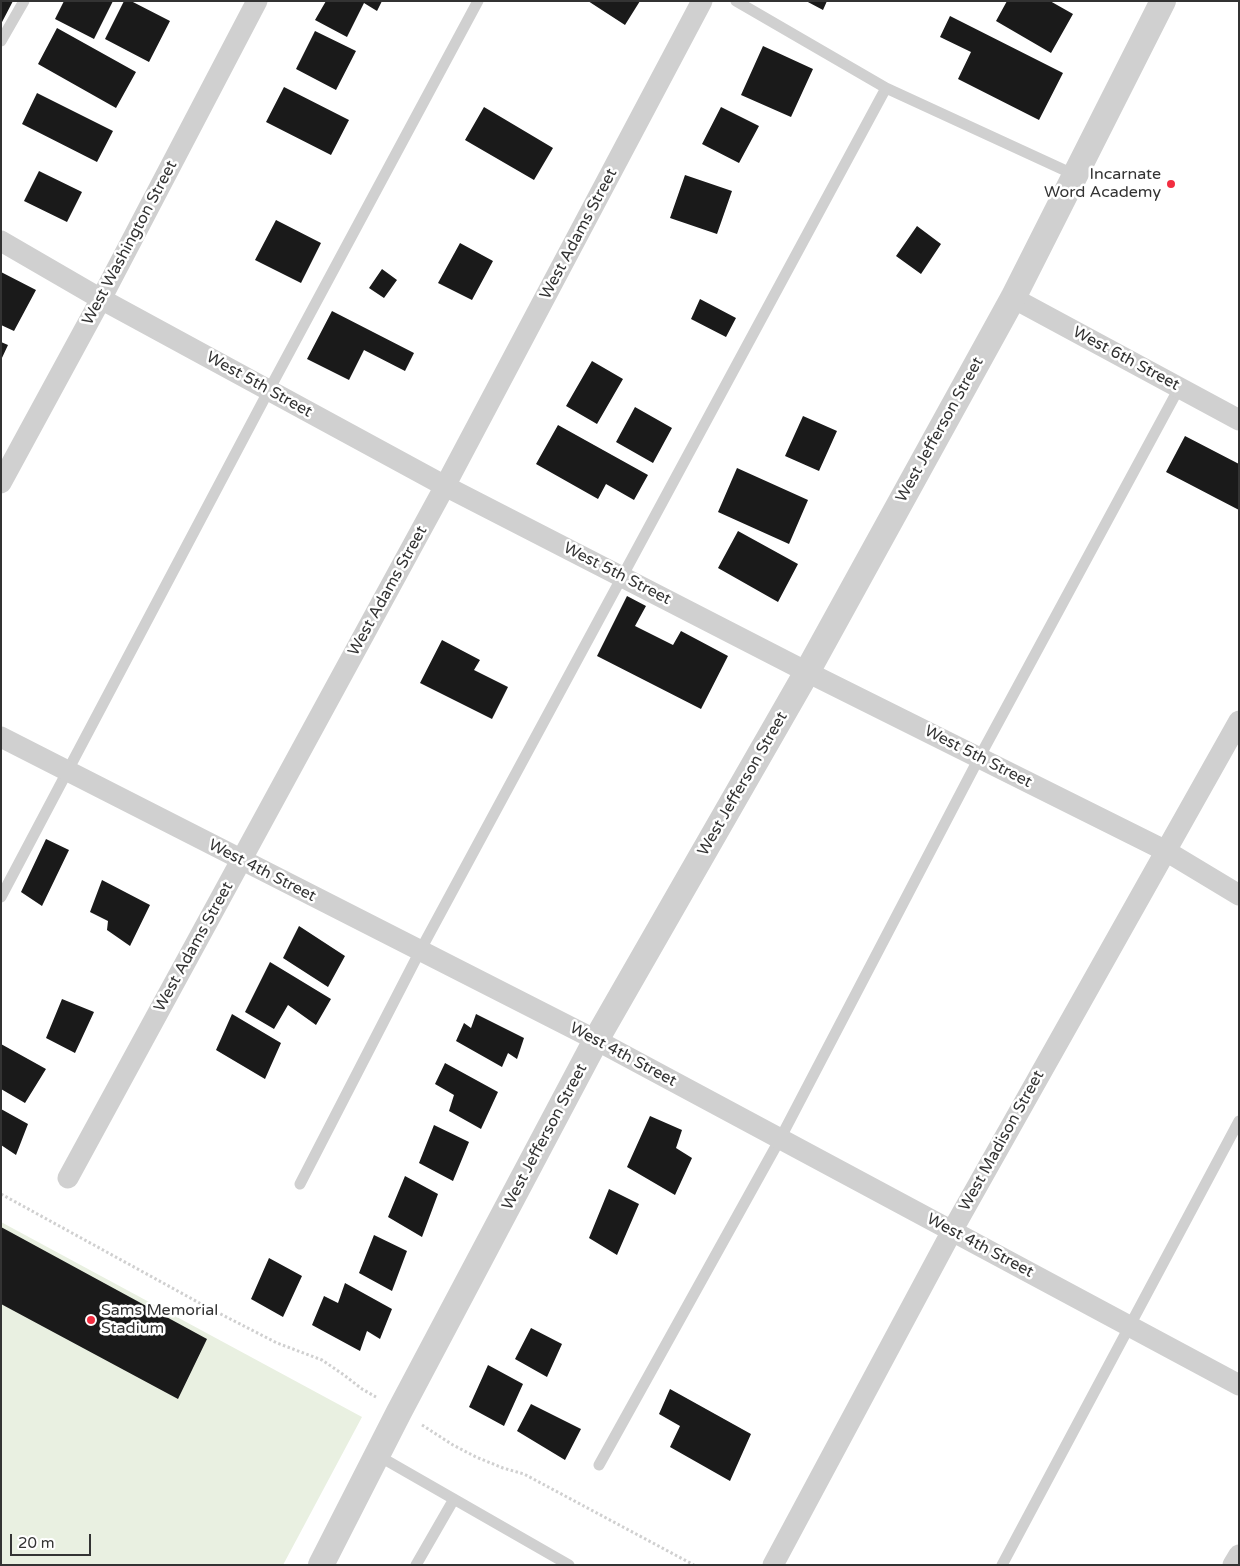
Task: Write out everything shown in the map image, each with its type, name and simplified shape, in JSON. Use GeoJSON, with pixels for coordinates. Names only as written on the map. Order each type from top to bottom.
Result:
{"type":"FeatureCollection","features":[{"type":"Feature","properties":{"kind":"street","name":"West Washington Street"},"geometry":{"type":"LineString","coordinates":[[1,483],[101,299],[257,1]]}},
{"type":"Feature","properties":{"kind":"street","name":"West Adams Street"},"geometry":{"type":"LineString","coordinates":[[68,1178],[446,486],[702,1]]}},
{"type":"Feature","properties":{"kind":"street","name":"West Jefferson Street"},"geometry":{"type":"LineString","coordinates":[[321,1565],[399,1412],[596,1040],[807,672],[1013,298],[1163,1]]}},
{"type":"Feature","properties":{"kind":"street","name":"West 5th Street"},"geometry":{"type":"LineString","coordinates":[[1,241],[101,299],[446,486],[807,672],[1166,851],[1239,895]]}},
{"type":"Feature","properties":{"kind":"street","name":"West 6th Street"},"geometry":{"type":"LineString","coordinates":[[1013,298],[1239,420]]}},
{"type":"Feature","properties":{"kind":"street","name":"West Madison Street"},"geometry":{"type":"LineString","coordinates":[[773,1565],[952,1231],[1239,721]]}},
{"type":"Feature","properties":{"kind":"street","name":"West 4th Street"},"geometry":{"type":"LineString","coordinates":[[1,738],[596,1040],[1239,1385]]}},
{"type":"Feature","properties":{"kind":"street"},"geometry":{"type":"LineString","coordinates":[[1233,1565],[1239,1555]]}},
{"type":"Feature","properties":{"kind":"lane"},"geometry":{"type":"LineString","coordinates":[[1,41],[24,1]]}},
{"type":"Feature","properties":{"kind":"lane"},"geometry":{"type":"LineString","coordinates":[[1,897],[269,390],[478,1]]}},
{"type":"Feature","properties":{"kind":"lane"},"geometry":{"type":"LineString","coordinates":[[736,1],[886,88],[1076,175]]}},
{"type":"Feature","properties":{"kind":"lane"},"geometry":{"type":"LineString","coordinates":[[300,1184],[420,951],[886,88]]}},
{"type":"Feature","properties":{"kind":"lane"},"geometry":{"type":"LineString","coordinates":[[599,1465],[780,1139],[979,758],[1179,388]]}},
{"type":"Feature","properties":{"kind":"lane"},"geometry":{"type":"LineString","coordinates":[[1002,1565],[1239,1121]]}},
{"type":"Feature","properties":{"kind":"lane"},"geometry":{"type":"LineString","coordinates":[[377,1455],[569,1565]]}},
{"type":"Feature","properties":{"kind":"lane"},"geometry":{"type":"LineString","coordinates":[[416,1565],[454,1499]]}},
{"type":"Feature","properties":{"kind":"path"},"geometry":{"type":"LineString","coordinates":[[1,1194],[237,1323],[277,1343],[322,1360],[399,1412],[434,1431],[453,1445],[503,1468],[524,1474],[694,1565]]}},
{"type":"Feature","properties":{"kind":"green space","name":"Sams Memorial Stadium"},"geometry":{"type":"Polygon","coordinates":[[[1,1222],[362,1417],[283,1565],[1,1565],[1,1222]]]}},
{"type":"Feature","properties":{"kind":"building"},"geometry":{"type":"Polygon","coordinates":[[[1,1],[13,1],[1,24],[1,1]]]}},
{"type":"Feature","properties":{"kind":"building"},"geometry":{"type":"Polygon","coordinates":[[[64,1],[113,1],[94,39],[55,19],[64,1]]]}},
{"type":"Feature","properties":{"kind":"building"},"geometry":{"type":"Polygon","coordinates":[[[124,1],[131,1],[170,21],[149,62],[105,39],[124,1]]]}},
{"type":"Feature","properties":{"kind":"building"},"geometry":{"type":"Polygon","coordinates":[[[326,1],[382,1],[377,11],[364,3],[347,37],[315,20],[326,1]]]}},
{"type":"Feature","properties":{"kind":"building"},"geometry":{"type":"Polygon","coordinates":[[[588,1],[640,1],[625,25],[588,1]]]}},
{"type":"Feature","properties":{"kind":"building"},"geometry":{"type":"Polygon","coordinates":[[[806,1],[827,1],[823,10],[806,1]]]}},
{"type":"Feature","properties":{"kind":"building"},"geometry":{"type":"Polygon","coordinates":[[[1007,1],[1050,1],[1073,14],[1051,53],[996,21],[1007,1]]]}},
{"type":"Feature","properties":{"kind":"building"},"geometry":{"type":"Polygon","coordinates":[[[950,16],[1063,73],[1039,120],[958,79],[971,52],[940,37],[950,16]]]}},
{"type":"Feature","properties":{"kind":"building"},"geometry":{"type":"Polygon","coordinates":[[[57,28],[136,72],[116,108],[38,64],[57,28]]]}},
{"type":"Feature","properties":{"kind":"building"},"geometry":{"type":"Polygon","coordinates":[[[315,31],[356,51],[336,90],[296,69],[315,31]]]}},
{"type":"Feature","properties":{"kind":"building"},"geometry":{"type":"Polygon","coordinates":[[[763,46],[813,69],[791,117],[741,95],[763,46]]]}},
{"type":"Feature","properties":{"kind":"building"},"geometry":{"type":"Polygon","coordinates":[[[284,87],[349,120],[331,155],[266,122],[284,87]]]}},
{"type":"Feature","properties":{"kind":"building"},"geometry":{"type":"Polygon","coordinates":[[[37,93],[113,131],[97,162],[22,124],[37,93]]]}},
{"type":"Feature","properties":{"kind":"building"},"geometry":{"type":"Polygon","coordinates":[[[484,107],[553,148],[534,180],[465,140],[484,107]]]}},
{"type":"Feature","properties":{"kind":"building"},"geometry":{"type":"Polygon","coordinates":[[[721,107],[759,126],[739,163],[702,144],[721,107]]]}},
{"type":"Feature","properties":{"kind":"building"},"geometry":{"type":"Polygon","coordinates":[[[39,171],[82,192],[67,222],[24,201],[39,171]]]}},
{"type":"Feature","properties":{"kind":"building"},"geometry":{"type":"Polygon","coordinates":[[[685,175],[732,191],[717,234],[670,218],[685,175]]]}},
{"type":"Feature","properties":{"kind":"building"},"geometry":{"type":"Polygon","coordinates":[[[276,220],[321,243],[301,283],[255,260],[276,220]]]}},
{"type":"Feature","properties":{"kind":"building"},"geometry":{"type":"Polygon","coordinates":[[[917,226],[941,244],[921,274],[896,256],[917,226]]]}},
{"type":"Feature","properties":{"kind":"building"},"geometry":{"type":"Polygon","coordinates":[[[460,243],[493,261],[472,300],[438,283],[460,243]]]}},
{"type":"Feature","properties":{"kind":"building"},"geometry":{"type":"Polygon","coordinates":[[[382,269],[397,280],[384,298],[369,288],[382,269]]]}},
{"type":"Feature","properties":{"kind":"building"},"geometry":{"type":"Polygon","coordinates":[[[1,272],[36,290],[14,331],[1,325],[1,272]]]}},
{"type":"Feature","properties":{"kind":"building"},"geometry":{"type":"Polygon","coordinates":[[[700,299],[736,318],[726,337],[691,319],[700,299]]]}},
{"type":"Feature","properties":{"kind":"building"},"geometry":{"type":"Polygon","coordinates":[[[332,311],[414,353],[405,371],[364,350],[349,380],[307,359],[332,311]]]}},
{"type":"Feature","properties":{"kind":"building"},"geometry":{"type":"Polygon","coordinates":[[[1,342],[8,345],[1,360],[1,342]]]}},
{"type":"Feature","properties":{"kind":"building"},"geometry":{"type":"Polygon","coordinates":[[[592,361],[623,379],[597,424],[566,406],[592,361]]]}},
{"type":"Feature","properties":{"kind":"building"},"geometry":{"type":"Polygon","coordinates":[[[635,407],[672,428],[653,463],[616,442],[635,407]]]}},
{"type":"Feature","properties":{"kind":"building"},"geometry":{"type":"Polygon","coordinates":[[[803,416],[837,431],[819,471],[785,456],[803,416]]]}},
{"type":"Feature","properties":{"kind":"building"},"geometry":{"type":"Polygon","coordinates":[[[558,425],[648,475],[634,500],[606,484],[598,499],[536,464],[558,425]]]}},
{"type":"Feature","properties":{"kind":"building"},"geometry":{"type":"Polygon","coordinates":[[[1185,436],[1239,464],[1239,510],[1166,472],[1185,436]]]}},
{"type":"Feature","properties":{"kind":"building"},"geometry":{"type":"Polygon","coordinates":[[[737,468],[808,500],[789,544],[718,512],[737,468]]]}},
{"type":"Feature","properties":{"kind":"building"},"geometry":{"type":"Polygon","coordinates":[[[738,531],[798,564],[778,602],[718,568],[738,531]]]}},
{"type":"Feature","properties":{"kind":"building"},"geometry":{"type":"Polygon","coordinates":[[[627,596],[646,606],[635,626],[673,645],[681,631],[728,656],[701,709],[597,656],[627,596]]]}},
{"type":"Feature","properties":{"kind":"building"},"geometry":{"type":"Polygon","coordinates":[[[442,640],[480,660],[474,670],[508,687],[492,719],[420,683],[442,640]]]}},
{"type":"Feature","properties":{"kind":"building"},"geometry":{"type":"Polygon","coordinates":[[[46,839],[69,850],[42,906],[21,892],[46,839]]]}},
{"type":"Feature","properties":{"kind":"building"},"geometry":{"type":"Polygon","coordinates":[[[102,880],[150,905],[130,946],[107,930],[108,921],[90,912],[102,880]]]}},
{"type":"Feature","properties":{"kind":"building"},"geometry":{"type":"Polygon","coordinates":[[[299,926],[345,956],[328,987],[283,958],[299,926]]]}},
{"type":"Feature","properties":{"kind":"building"},"geometry":{"type":"Polygon","coordinates":[[[270,962],[331,999],[316,1025],[288,1005],[274,1029],[245,1012],[270,962]]]}},
{"type":"Feature","properties":{"kind":"building"},"geometry":{"type":"Polygon","coordinates":[[[62,999],[94,1012],[75,1053],[46,1038],[62,999]]]}},
{"type":"Feature","properties":{"kind":"building"},"geometry":{"type":"Polygon","coordinates":[[[232,1014],[281,1043],[265,1079],[216,1050],[232,1014]]]}},
{"type":"Feature","properties":{"kind":"building"},"geometry":{"type":"Polygon","coordinates":[[[476,1014],[524,1038],[517,1059],[508,1053],[502,1067],[456,1041],[464,1023],[471,1028],[476,1014]]]}},
{"type":"Feature","properties":{"kind":"building"},"geometry":{"type":"Polygon","coordinates":[[[1,1044],[46,1069],[25,1103],[1,1089],[1,1044]]]}},
{"type":"Feature","properties":{"kind":"building"},"geometry":{"type":"Polygon","coordinates":[[[445,1063],[498,1092],[481,1129],[449,1111],[454,1095],[435,1084],[445,1063]]]}},
{"type":"Feature","properties":{"kind":"building"},"geometry":{"type":"Polygon","coordinates":[[[1,1109],[28,1124],[16,1155],[1,1145],[1,1109]]]}},
{"type":"Feature","properties":{"kind":"building"},"geometry":{"type":"Polygon","coordinates":[[[650,1116],[682,1130],[676,1148],[692,1158],[675,1195],[627,1167],[650,1116]]]}},
{"type":"Feature","properties":{"kind":"building"},"geometry":{"type":"Polygon","coordinates":[[[434,1125],[469,1142],[453,1181],[419,1163],[434,1125]]]}},
{"type":"Feature","properties":{"kind":"building"},"geometry":{"type":"Polygon","coordinates":[[[405,1176],[438,1194],[422,1237],[388,1217],[405,1176]]]}},
{"type":"Feature","properties":{"kind":"building"},"geometry":{"type":"Polygon","coordinates":[[[609,1189],[639,1204],[617,1255],[589,1238],[609,1189]]]}},
{"type":"Feature","properties":{"kind":"building"},"geometry":{"type":"Polygon","coordinates":[[[1,1227],[207,1339],[178,1399],[1,1304],[1,1227]]]}},
{"type":"Feature","properties":{"kind":"building"},"geometry":{"type":"Polygon","coordinates":[[[374,1235],[407,1251],[392,1291],[359,1273],[374,1235]]]}},
{"type":"Feature","properties":{"kind":"building"},"geometry":{"type":"Polygon","coordinates":[[[269,1258],[302,1276],[283,1317],[251,1299],[269,1258]]]}},
{"type":"Feature","properties":{"kind":"building"},"geometry":{"type":"Polygon","coordinates":[[[345,1283],[392,1309],[380,1339],[367,1331],[360,1351],[312,1325],[324,1296],[338,1303],[345,1283]]]}},
{"type":"Feature","properties":{"kind":"building"},"geometry":{"type":"Polygon","coordinates":[[[531,1328],[562,1344],[547,1377],[515,1359],[531,1328]]]}},
{"type":"Feature","properties":{"kind":"building"},"geometry":{"type":"Polygon","coordinates":[[[488,1365],[523,1384],[504,1426],[469,1407],[488,1365]]]}},
{"type":"Feature","properties":{"kind":"building"},"geometry":{"type":"Polygon","coordinates":[[[670,1389],[751,1434],[730,1481],[670,1447],[680,1426],[659,1414],[670,1389]]]}},
{"type":"Feature","properties":{"kind":"building"},"geometry":{"type":"Polygon","coordinates":[[[531,1404],[581,1429],[565,1460],[517,1431],[531,1404]]]}},
{"type":"Feature","properties":{"kind":"place","name":"Incarnate Word Academy"},"geometry":{"type":"Point","coordinates":[1171,184]}},
{"type":"Feature","properties":{"kind":"place","name":"Sams Memorial Stadium"},"geometry":{"type":"Point","coordinates":[91,1320]}}]}
